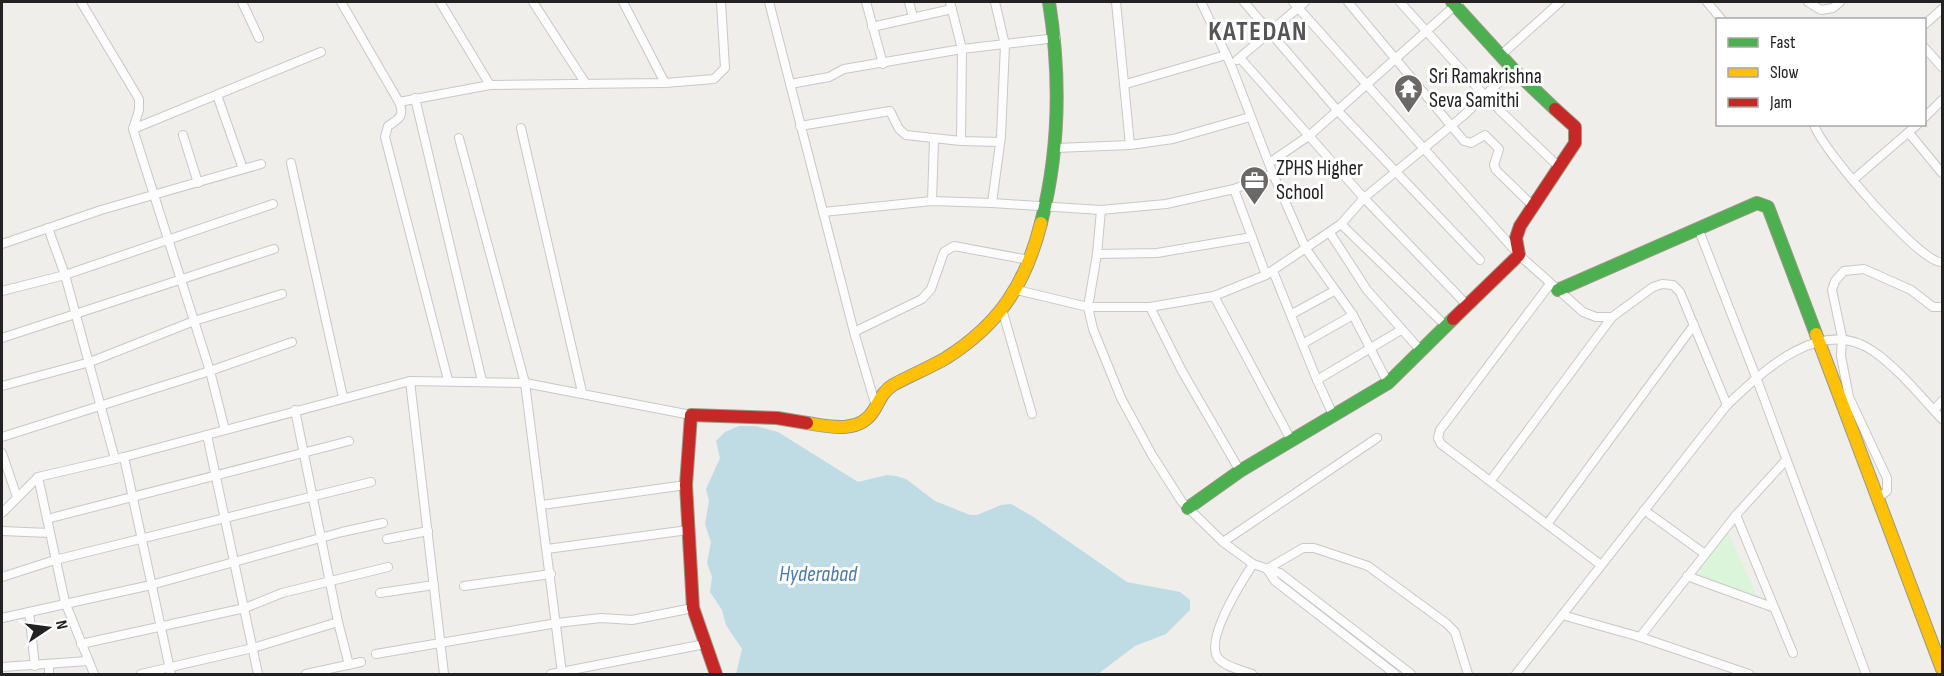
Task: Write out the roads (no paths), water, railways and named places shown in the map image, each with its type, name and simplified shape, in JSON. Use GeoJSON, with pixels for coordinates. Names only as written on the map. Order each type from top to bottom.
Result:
{"type":"FeatureCollection","features":[{"type":"Feature","properties":{"kind":"street"},"geometry":{"type":"LineString","coordinates":[[81,2],[139,99],[139,110],[133,129],[210,371],[225,430]]}},
{"type":"Feature","properties":{"kind":"street"},"geometry":{"type":"LineString","coordinates":[[242,2],[259,38]]}},
{"type":"Feature","properties":{"kind":"street"},"geometry":{"type":"LineString","coordinates":[[341,2],[402,109],[400,118],[388,126],[385,137],[448,380]]}},
{"type":"Feature","properties":{"kind":"street"},"geometry":{"type":"LineString","coordinates":[[440,2],[490,85]]}},
{"type":"Feature","properties":{"kind":"street"},"geometry":{"type":"LineString","coordinates":[[533,2],[586,84]]}},
{"type":"Feature","properties":{"kind":"street"},"geometry":{"type":"LineString","coordinates":[[623,2],[665,83]]}},
{"type":"Feature","properties":{"kind":"street"},"geometry":{"type":"LineString","coordinates":[[399,102],[490,85],[665,83],[714,79],[721,76],[725,68],[721,2]]}},
{"type":"Feature","properties":{"kind":"street"},"geometry":{"type":"LineString","coordinates":[[770,2],[800,126],[875,403]]}},
{"type":"Feature","properties":{"kind":"street"},"geometry":{"type":"LineString","coordinates":[[866,2],[883,64]]}},
{"type":"Feature","properties":{"kind":"street"},"geometry":{"type":"LineString","coordinates":[[909,2],[913,17]]}},
{"type":"Feature","properties":{"kind":"street"},"geometry":{"type":"LineString","coordinates":[[992,203],[1000,142],[1005,45],[995,2]]}},
{"type":"Feature","properties":{"kind":"street"},"geometry":{"type":"LineString","coordinates":[[2,513],[38,477],[119,458],[410,381],[525,382],[691,415],[776,418],[850,426],[862,423],[871,415],[875,403],[885,390],[939,363],[971,338],[1002,309],[1017,290],[1047,205],[1056,148],[1056,38],[1049,2]]}},
{"type":"Feature","properties":{"kind":"street"},"geometry":{"type":"LineString","coordinates":[[1116,2],[1126,84],[1130,145]]}},
{"type":"Feature","properties":{"kind":"street"},"geometry":{"type":"LineString","coordinates":[[1201,2],[1231,65],[1273,174],[1306,249],[1353,315],[1388,383]]}},
{"type":"Feature","properties":{"kind":"street"},"geometry":{"type":"LineString","coordinates":[[1244,2],[1337,110],[1480,260]]}},
{"type":"Feature","properties":{"kind":"street"},"geometry":{"type":"LineString","coordinates":[[1348,2],[1467,144],[1481,136],[1490,138],[1499,149],[1494,165],[1496,170],[1533,206]]}},
{"type":"Feature","properties":{"kind":"street"},"geometry":{"type":"LineString","coordinates":[[1400,2],[1485,96],[1560,167]]}},
{"type":"Feature","properties":{"kind":"street"},"geometry":{"type":"LineString","coordinates":[[1501,55],[1560,2]]}},
{"type":"Feature","properties":{"kind":"street"},"geometry":{"type":"LineString","coordinates":[[1707,2],[1720,18]]}},
{"type":"Feature","properties":{"kind":"street"},"geometry":{"type":"LineString","coordinates":[[1808,2],[1821,10],[1833,8],[1840,2]]}},
{"type":"Feature","properties":{"kind":"street"},"geometry":{"type":"LineString","coordinates":[[1231,65],[1270,33],[1299,3],[1367,84],[1519,255],[1583,312],[1596,317],[1612,317]]}},
{"type":"Feature","properties":{"kind":"street"},"geometry":{"type":"LineString","coordinates":[[1269,163],[1310,135],[1428,33],[1456,3],[1513,69],[1575,127],[1577,136],[1575,143],[1520,226],[1516,238],[1519,255]]}},
{"type":"Feature","properties":{"kind":"street"},"geometry":{"type":"LineString","coordinates":[[872,27],[951,5],[962,50],[961,141]]}},
{"type":"Feature","properties":{"kind":"street"},"geometry":{"type":"LineString","coordinates":[[1926,23],[1942,9]]}},
{"type":"Feature","properties":{"kind":"street"},"geometry":{"type":"LineString","coordinates":[[790,84],[829,77],[844,69],[1056,38]]}},
{"type":"Feature","properties":{"kind":"street"},"geometry":{"type":"LineString","coordinates":[[1926,49],[1942,67]]}},
{"type":"Feature","properties":{"kind":"street"},"geometry":{"type":"LineString","coordinates":[[133,129],[321,52]]}},
{"type":"Feature","properties":{"kind":"street"},"geometry":{"type":"LineString","coordinates":[[1126,84],[1226,55]]}},
{"type":"Feature","properties":{"kind":"street"},"geometry":{"type":"LineString","coordinates":[[1240,58],[1365,198],[1467,305]]}},
{"type":"Feature","properties":{"kind":"street"},"geometry":{"type":"LineString","coordinates":[[1017,290],[1088,306],[1150,307],[1214,296],[1270,273],[1341,224],[1365,198],[1425,150],[1513,69]]}},
{"type":"Feature","properties":{"kind":"street"},"geometry":{"type":"LineString","coordinates":[[217,95],[243,169]]}},
{"type":"Feature","properties":{"kind":"street"},"geometry":{"type":"LineString","coordinates":[[415,98],[482,381]]}},
{"type":"Feature","properties":{"kind":"street"},"geometry":{"type":"LineString","coordinates":[[1926,116],[1942,100]]}},
{"type":"Feature","properties":{"kind":"street"},"geometry":{"type":"LineString","coordinates":[[800,126],[890,111],[902,133],[934,140],[1000,142]]}},
{"type":"Feature","properties":{"kind":"street"},"geometry":{"type":"LineString","coordinates":[[1056,148],[1130,145],[1173,139],[1250,117]]}},
{"type":"Feature","properties":{"kind":"street"},"geometry":{"type":"LineString","coordinates":[[1815,126],[1820,141],[1898,230],[1933,262],[1942,262]]}},
{"type":"Feature","properties":{"kind":"street"},"geometry":{"type":"LineString","coordinates":[[1853,180],[1916,126]]}},
{"type":"Feature","properties":{"kind":"street"},"geometry":{"type":"LineString","coordinates":[[521,128],[582,392]]}},
{"type":"Feature","properties":{"kind":"street"},"geometry":{"type":"LineString","coordinates":[[1910,133],[1942,173]]}},
{"type":"Feature","properties":{"kind":"street"},"geometry":{"type":"LineString","coordinates":[[183,135],[198,183]]}},
{"type":"Feature","properties":{"kind":"street"},"geometry":{"type":"LineString","coordinates":[[459,138],[525,382],[562,673]]}},
{"type":"Feature","properties":{"kind":"street"},"geometry":{"type":"LineString","coordinates":[[932,201],[934,140]]}},
{"type":"Feature","properties":{"kind":"street"},"geometry":{"type":"LineString","coordinates":[[291,163],[343,397]]}},
{"type":"Feature","properties":{"kind":"street"},"geometry":{"type":"LineString","coordinates":[[2,244],[261,164]]}},
{"type":"Feature","properties":{"kind":"street"},"geometry":{"type":"LineString","coordinates":[[823,212],[932,201],[1047,205],[1101,210],[1166,204],[1234,189],[1273,174]]}},
{"type":"Feature","properties":{"kind":"street"},"geometry":{"type":"LineString","coordinates":[[1234,189],[1252,237],[1292,314],[1334,417]]}},
{"type":"Feature","properties":{"kind":"street"},"geometry":{"type":"LineString","coordinates":[[1601,565],[1441,444],[1438,438],[1440,430],[1554,287],[1757,203],[1764,204],[1768,207],[1942,669]]}},
{"type":"Feature","properties":{"kind":"street"},"geometry":{"type":"LineString","coordinates":[[2,291],[65,275],[166,238],[273,204]]}},
{"type":"Feature","properties":{"kind":"street"},"geometry":{"type":"LineString","coordinates":[[1101,210],[1097,254],[1088,306],[1093,329],[1121,398],[1152,455],[1188,508],[1222,542],[1252,564],[1280,573],[1411,675]]}},
{"type":"Feature","properties":{"kind":"street"},"geometry":{"type":"LineString","coordinates":[[1341,224],[1446,326]]}},
{"type":"Feature","properties":{"kind":"street"},"geometry":{"type":"LineString","coordinates":[[48,228],[65,275],[102,405],[133,499],[170,671]]}},
{"type":"Feature","properties":{"kind":"street"},"geometry":{"type":"LineString","coordinates":[[1698,228],[1756,377],[1866,675]]}},
{"type":"Feature","properties":{"kind":"street"},"geometry":{"type":"LineString","coordinates":[[1330,233],[1367,290],[1422,351]]}},
{"type":"Feature","properties":{"kind":"street"},"geometry":{"type":"LineString","coordinates":[[1097,254],[1157,253],[1252,237]]}},
{"type":"Feature","properties":{"kind":"street"},"geometry":{"type":"LineString","coordinates":[[854,332],[922,299],[931,289],[944,252],[948,247],[954,246],[1029,260]]}},
{"type":"Feature","properties":{"kind":"street"},"geometry":{"type":"LineString","coordinates":[[2,338],[274,249]]}},
{"type":"Feature","properties":{"kind":"street"},"geometry":{"type":"LineString","coordinates":[[1188,508],[1240,471],[1388,383],[1519,255]]}},
{"type":"Feature","properties":{"kind":"street"},"geometry":{"type":"LineString","coordinates":[[1877,499],[1887,491],[1887,478],[1849,397],[1841,356],[1842,338],[1832,290],[1837,276],[1844,271],[1864,269],[1911,290],[1938,307],[1942,314]]}},
{"type":"Feature","properties":{"kind":"street"},"geometry":{"type":"LineString","coordinates":[[1491,480],[1612,317],[1653,287],[1662,284],[1673,285],[1680,292],[1727,405]]}},
{"type":"Feature","properties":{"kind":"street"},"geometry":{"type":"LineString","coordinates":[[1292,314],[1334,291]]}},
{"type":"Feature","properties":{"kind":"street"},"geometry":{"type":"LineString","coordinates":[[2,386],[90,362],[194,321],[282,294]]}},
{"type":"Feature","properties":{"kind":"street"},"geometry":{"type":"LineString","coordinates":[[1214,296],[1291,440]]}},
{"type":"Feature","properties":{"kind":"street"},"geometry":{"type":"LineString","coordinates":[[1150,307],[1182,371],[1240,471]]}},
{"type":"Feature","properties":{"kind":"street"},"geometry":{"type":"LineString","coordinates":[[1002,309],[1032,414]]}},
{"type":"Feature","properties":{"kind":"street"},"geometry":{"type":"LineString","coordinates":[[1304,343],[1353,315]]}},
{"type":"Feature","properties":{"kind":"street"},"geometry":{"type":"LineString","coordinates":[[1548,523],[1694,325]]}},
{"type":"Feature","properties":{"kind":"street"},"geometry":{"type":"LineString","coordinates":[[1317,380],[1401,330]]}},
{"type":"Feature","properties":{"kind":"street"},"geometry":{"type":"LineString","coordinates":[[1516,675],[1727,405],[1756,377],[1783,358],[1817,342],[1842,338],[1872,351],[1942,419]]}},
{"type":"Feature","properties":{"kind":"street"},"geometry":{"type":"LineString","coordinates":[[2,437],[210,371],[292,342]]}},
{"type":"Feature","properties":{"kind":"street"},"geometry":{"type":"LineString","coordinates":[[410,381],[444,675]]}},
{"type":"Feature","properties":{"kind":"street"},"geometry":{"type":"LineString","coordinates":[[1934,410],[1942,401]]}},
{"type":"Feature","properties":{"kind":"street"},"geometry":{"type":"LineString","coordinates":[[295,410],[311,496],[349,665]]}},
{"type":"Feature","properties":{"kind":"street"},"geometry":{"type":"LineString","coordinates":[[691,415],[686,485],[693,608],[716,675]]}},
{"type":"Feature","properties":{"kind":"street"},"geometry":{"type":"LineString","coordinates":[[207,435],[258,675]]}},
{"type":"Feature","properties":{"kind":"street"},"geometry":{"type":"LineString","coordinates":[[1222,542],[1377,438]]}},
{"type":"Feature","properties":{"kind":"street"},"geometry":{"type":"LineString","coordinates":[[47,519],[133,499],[350,441]]}},
{"type":"Feature","properties":{"kind":"street"},"geometry":{"type":"LineString","coordinates":[[2,453],[17,497]]}},
{"type":"Feature","properties":{"kind":"street"},"geometry":{"type":"LineString","coordinates":[[1640,638],[1704,554],[1786,460]]}},
{"type":"Feature","properties":{"kind":"street"},"geometry":{"type":"LineString","coordinates":[[38,477],[65,602],[94,675]]}},
{"type":"Feature","properties":{"kind":"street"},"geometry":{"type":"LineString","coordinates":[[2,577],[55,560],[142,541],[371,482]]}},
{"type":"Feature","properties":{"kind":"street"},"geometry":{"type":"LineString","coordinates":[[542,505],[686,485]]}},
{"type":"Feature","properties":{"kind":"street"},"geometry":{"type":"LineString","coordinates":[[1644,510],[1704,554]]}},
{"type":"Feature","properties":{"kind":"street"},"geometry":{"type":"LineString","coordinates":[[1736,515],[1772,608],[1793,654]]}},
{"type":"Feature","properties":{"kind":"street"},"geometry":{"type":"LineString","coordinates":[[2,618],[65,602],[151,585],[383,523]]}},
{"type":"Feature","properties":{"kind":"street"},"geometry":{"type":"LineString","coordinates":[[547,549],[688,530]]}},
{"type":"Feature","properties":{"kind":"street"},"geometry":{"type":"LineString","coordinates":[[2,531],[49,533]]}},
{"type":"Feature","properties":{"kind":"street"},"geometry":{"type":"LineString","coordinates":[[387,539],[428,531]]}},
{"type":"Feature","properties":{"kind":"street"},"geometry":{"type":"LineString","coordinates":[[1267,569],[1303,548],[1314,548],[1368,566],[1455,632],[1468,675]]}},
{"type":"Feature","properties":{"kind":"street"},"geometry":{"type":"LineString","coordinates":[[1252,564],[1232,596],[1214,647],[1216,656],[1233,671],[1252,675]]}},
{"type":"Feature","properties":{"kind":"street"},"geometry":{"type":"LineString","coordinates":[[81,644],[245,608],[282,593],[388,567]]}},
{"type":"Feature","properties":{"kind":"street"},"geometry":{"type":"LineString","coordinates":[[1267,569],[1275,581],[1395,675]]}},
{"type":"Feature","properties":{"kind":"street"},"geometry":{"type":"LineString","coordinates":[[464,586],[551,574]]}},
{"type":"Feature","properties":{"kind":"street"},"geometry":{"type":"LineString","coordinates":[[1687,576],[1772,608]]}},
{"type":"Feature","properties":{"kind":"street"},"geometry":{"type":"LineString","coordinates":[[380,592],[434,585]]}},
{"type":"Feature","properties":{"kind":"street"},"geometry":{"type":"LineString","coordinates":[[376,654],[557,623],[601,618],[632,620],[693,608]]}},
{"type":"Feature","properties":{"kind":"street"},"geometry":{"type":"LineString","coordinates":[[29,612],[35,666]]}},
{"type":"Feature","properties":{"kind":"street"},"geometry":{"type":"LineString","coordinates":[[1562,615],[1640,638],[1749,675]]}},
{"type":"Feature","properties":{"kind":"street"},"geometry":{"type":"LineString","coordinates":[[141,675],[170,671],[338,622]]}},
{"type":"Feature","properties":{"kind":"street"},"geometry":{"type":"LineString","coordinates":[[551,675],[705,644]]}},
{"type":"Feature","properties":{"kind":"street"},"geometry":{"type":"LineString","coordinates":[[2,667],[88,661]]}},
{"type":"Feature","properties":{"kind":"street"},"geometry":{"type":"LineString","coordinates":[[306,675],[361,662]]}},
{"type":"Feature","properties":{"kind":"street"},"geometry":{"type":"LineString","coordinates":[[49,665],[50,675]]}},
{"type":"Feature","properties":{"kind":"water","name":"Hyderabad"},"geometry":{"type":"Polygon","coordinates":[[[739,426],[756,426],[778,432],[858,482],[887,475],[906,479],[935,501],[970,515],[977,515],[1001,505],[1011,504],[1127,582],[1180,592],[1190,600],[1190,610],[1166,634],[1135,646],[1098,674],[736,674],[742,649],[726,625],[722,610],[710,592],[712,577],[707,563],[711,542],[705,524],[709,501],[706,489],[720,458],[716,441],[725,432],[739,426]]]}},
{"type":"Feature","properties":{"kind":"place","name":"Sri Ramakrishna Seva Samithi"},"geometry":{"type":"Point","coordinates":[1408,114]}},
{"type":"Feature","properties":{"kind":"place","name":"ZPHS Higher School"},"geometry":{"type":"Point","coordinates":[1255,206]}},
{"type":"Feature","properties":{"kind":"district","name":"KATEDAN"},"geometry":{"type":"Point","coordinates":[1258,32]}}]}
